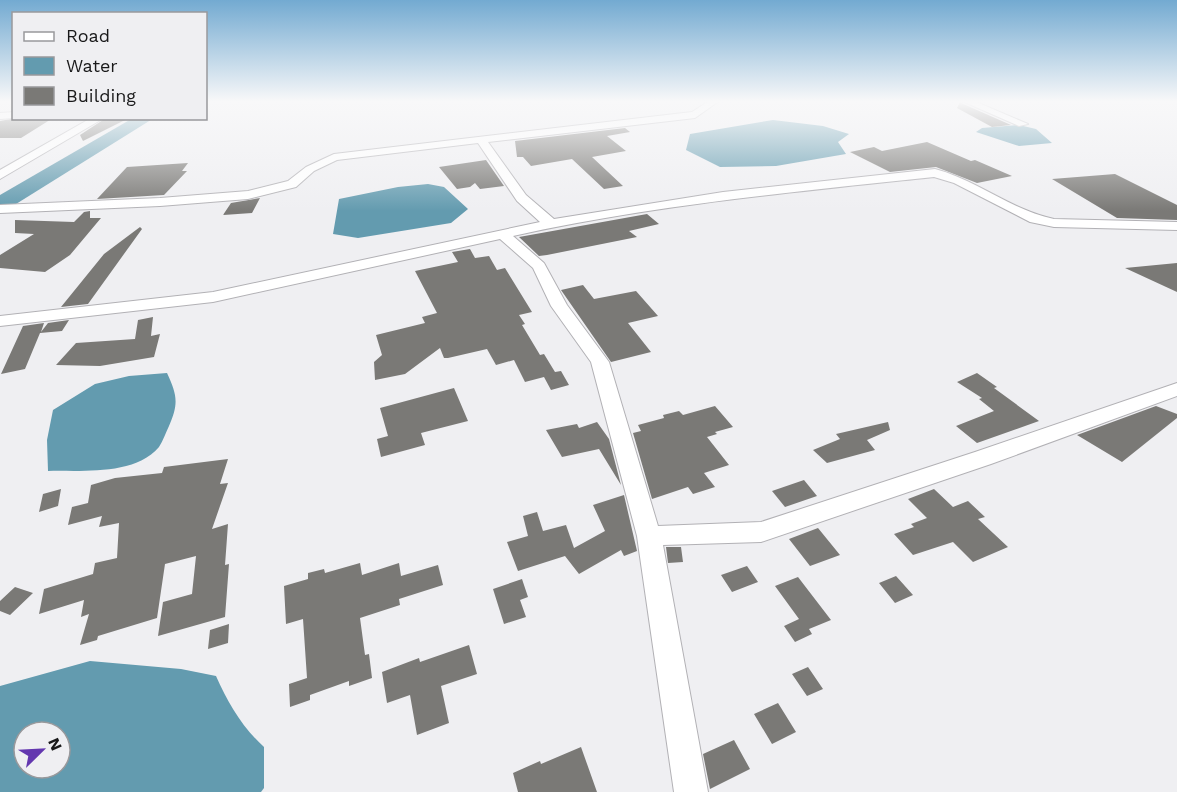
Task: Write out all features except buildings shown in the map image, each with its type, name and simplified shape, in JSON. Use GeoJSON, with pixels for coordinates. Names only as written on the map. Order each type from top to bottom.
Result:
{"type":"FeatureCollection","features":[{"type":"Feature","properties":{"kind":"street"},"geometry":{"type":"LineString","coordinates":[[0,175],[64,138]]}},
{"type":"Feature","properties":{"kind":"street"},"geometry":{"type":"LineString","coordinates":[[4,210],[248,195],[291,184],[310,169],[334,157],[507,138]]}},
{"type":"Feature","properties":{"kind":"street"},"geometry":{"type":"LineString","coordinates":[[482,141],[514,188],[543,218],[552,223]]}},
{"type":"Feature","properties":{"kind":"street"},"geometry":{"type":"LineString","coordinates":[[0,321],[213,297],[552,223],[723,196],[935,173],[958,180],[1030,218],[1054,223],[1177,226]]}},
{"type":"Feature","properties":{"kind":"street"},"geometry":{"type":"LineString","coordinates":[[504,235],[539,266],[559,306],[600,362],[649,536],[691,792]]}},
{"type":"Feature","properties":{"kind":"street"},"geometry":{"type":"LineString","coordinates":[[649,536],[762,532],[984,458],[1177,389]]}},
{"type":"Feature","properties":{"kind":"water"},"geometry":{"type":"Polygon","coordinates":[[[689,138],[844,138],[838,142],[846,154],[776,166],[720,167],[686,150],[689,138]]]}},
{"type":"Feature","properties":{"kind":"water"},"geometry":{"type":"Polygon","coordinates":[[[994,138],[1046,138],[1052,143],[1019,146],[994,138]]]}},
{"type":"Feature","properties":{"kind":"water"},"geometry":{"type":"Polygon","coordinates":[[[428,184],[444,187],[468,209],[451,223],[358,238],[333,234],[339,199],[398,187],[428,184]]]}},
{"type":"Feature","properties":{"kind":"water"},"geometry":{"type":"Polygon","coordinates":[[[167,373],[175,393],[175,405],[169,426],[159,447],[136,463],[122,467],[91,471],[48,471],[47,440],[53,410],[95,384],[129,376],[167,373]]]}},
{"type":"Feature","properties":{"kind":"water"},"geometry":{"type":"Polygon","coordinates":[[[90,661],[181,669],[216,676],[236,714],[264,747],[264,788],[261,792],[0,792],[0,686],[90,661]]]}},
{"type":"Feature","properties":{"kind":"waterway"},"geometry":{"type":"LineString","coordinates":[[0,204],[112,138]]}}]}
